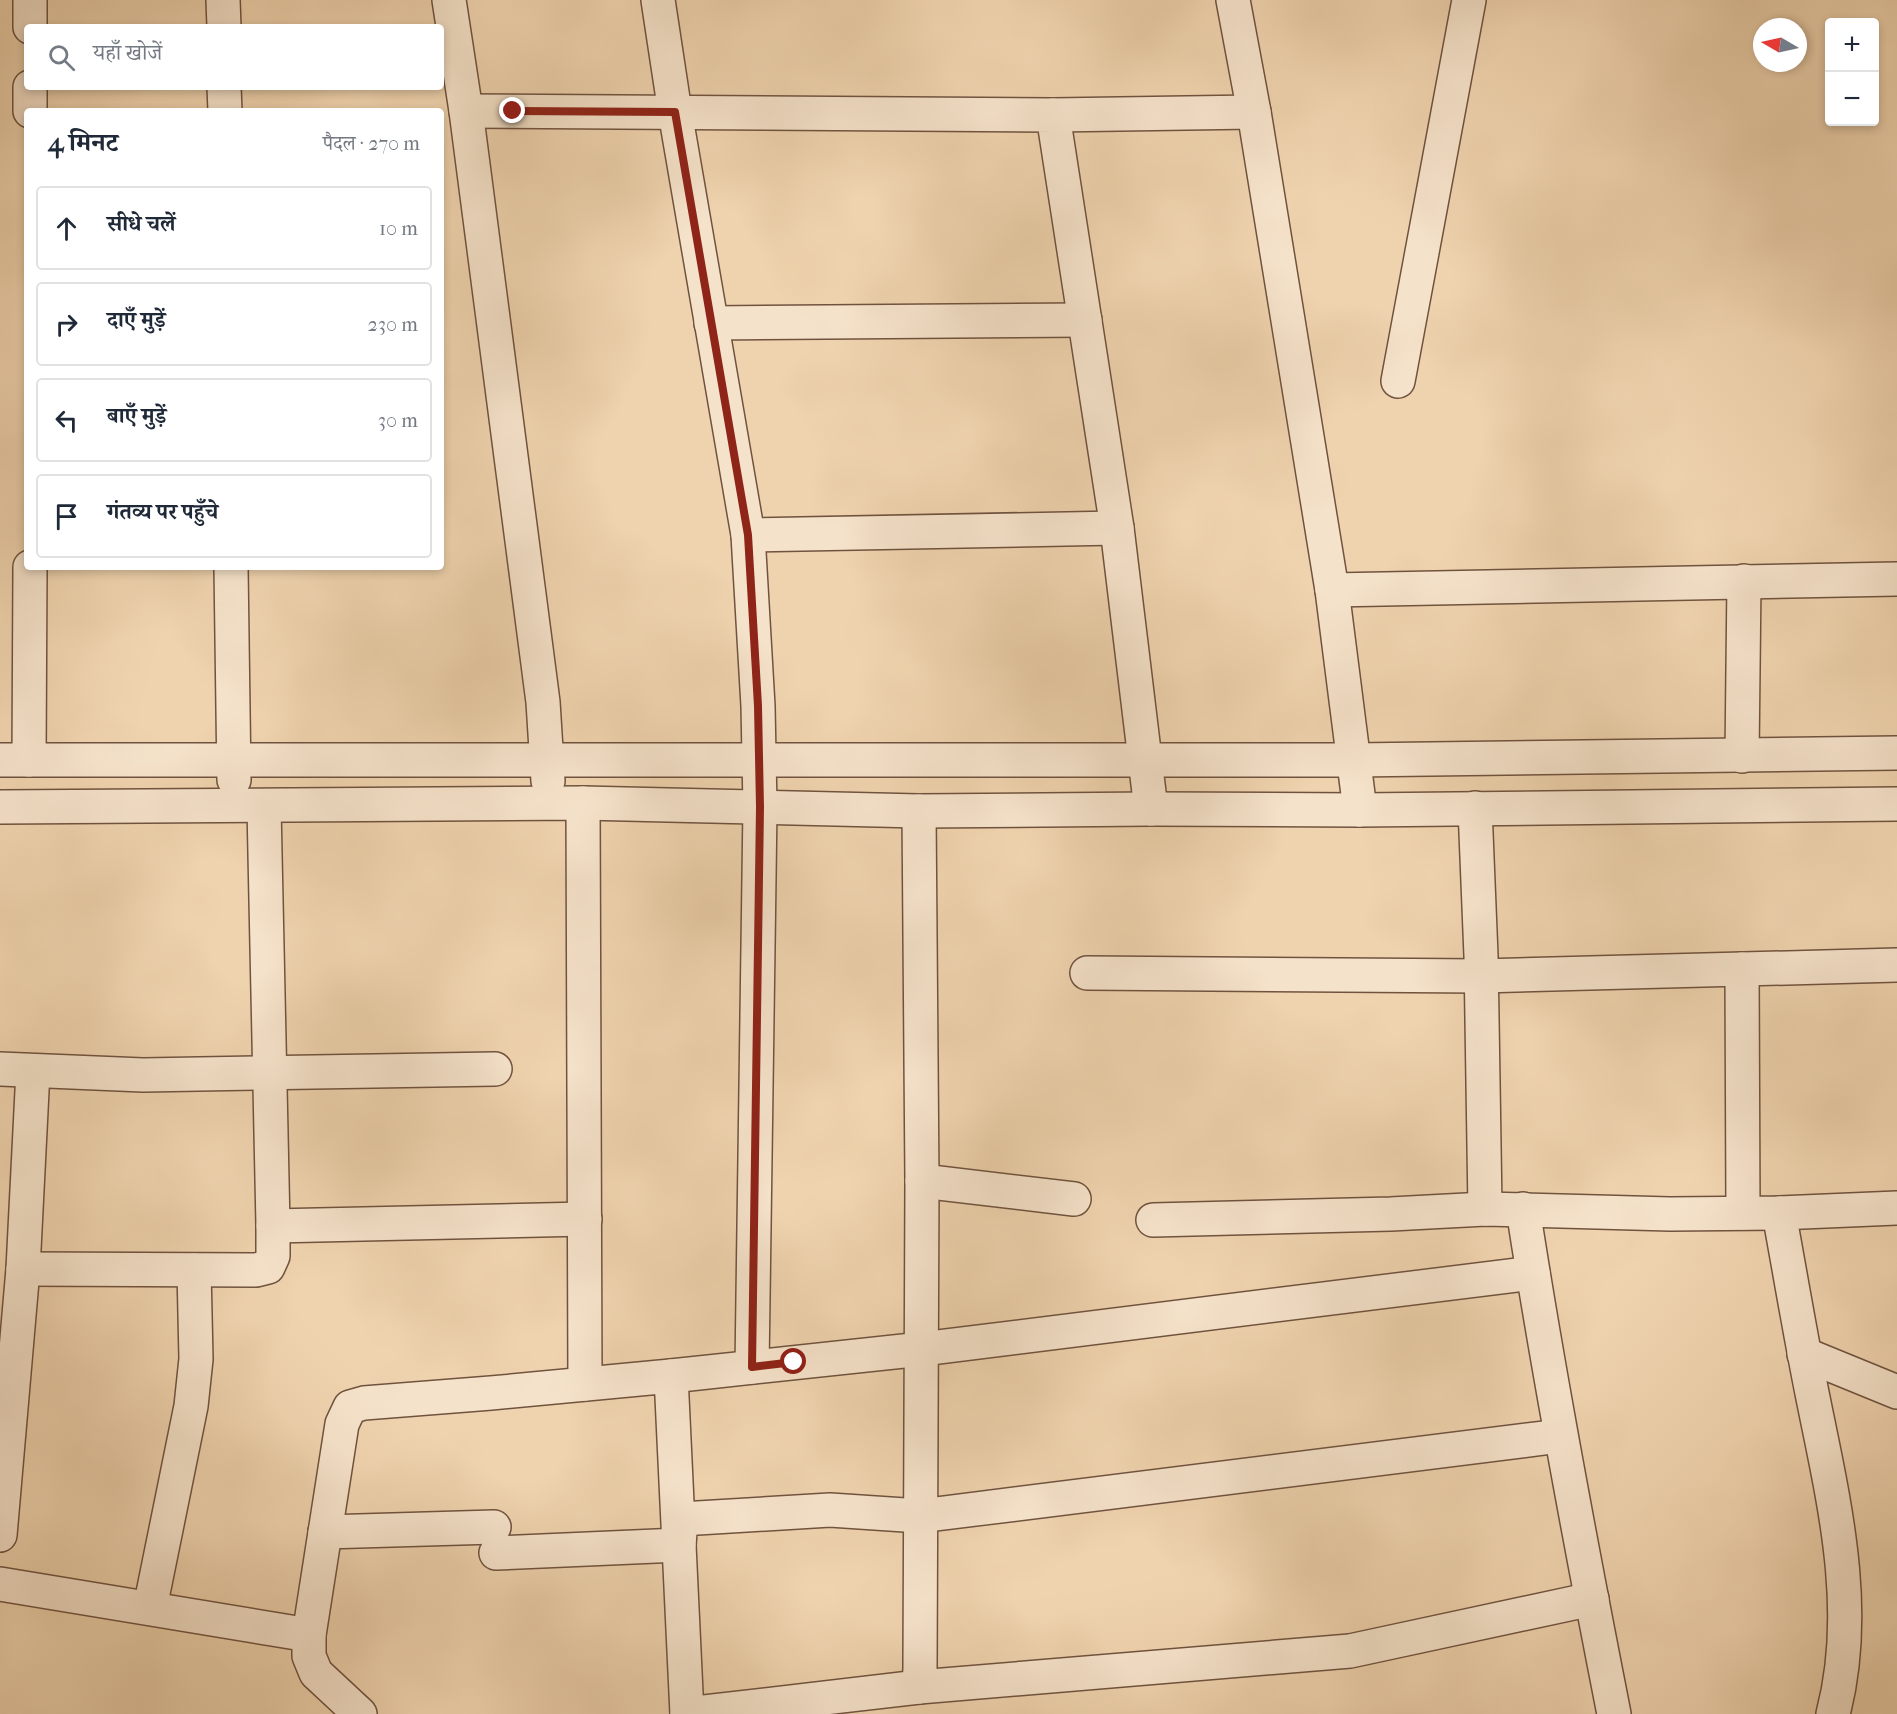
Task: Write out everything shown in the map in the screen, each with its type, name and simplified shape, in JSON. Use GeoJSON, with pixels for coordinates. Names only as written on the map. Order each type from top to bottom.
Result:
{"type":"FeatureCollection","features":[{"type":"Feature","properties":{"kind":"street"},"geometry":{"type":"LineString","coordinates":[[30,0],[30,24]]}},
{"type":"Feature","properties":{"kind":"street"},"geometry":{"type":"LineString","coordinates":[[223,0],[224,24]]}},
{"type":"Feature","properties":{"kind":"street"},"geometry":{"type":"LineString","coordinates":[[449,0],[466,111],[543,702],[549,804]]}},
{"type":"Feature","properties":{"kind":"street"},"geometry":{"type":"LineString","coordinates":[[658,0],[675,112],[748,535],[760,759],[752,1367]]}},
{"type":"Feature","properties":{"kind":"street"},"geometry":{"type":"LineString","coordinates":[[1233,0],[1254,112],[1332,590],[1360,810]]}},
{"type":"Feature","properties":{"kind":"street"},"geometry":{"type":"LineString","coordinates":[[1398,381],[1469,0]]}},
{"type":"Feature","properties":{"kind":"street"},"geometry":{"type":"LineString","coordinates":[[30,90],[30,108]]}},
{"type":"Feature","properties":{"kind":"street"},"geometry":{"type":"LineString","coordinates":[[225,90],[225,108]]}},
{"type":"Feature","properties":{"kind":"street"},"geometry":{"type":"LineString","coordinates":[[466,111],[1053,115],[1254,112]]}},
{"type":"Feature","properties":{"kind":"street"},"geometry":{"type":"LineString","coordinates":[[1053,115],[1117,528],[1150,809]]}},
{"type":"Feature","properties":{"kind":"street"},"geometry":{"type":"LineString","coordinates":[[711,323],[1085,320]]}},
{"type":"Feature","properties":{"kind":"street"},"geometry":{"type":"LineString","coordinates":[[748,535],[1117,528]]}},
{"type":"Feature","properties":{"kind":"street"},"geometry":{"type":"LineString","coordinates":[[30,570],[15,760],[1354,760],[1897,753]]}},
{"type":"Feature","properties":{"kind":"street"},"geometry":{"type":"LineString","coordinates":[[23,1269],[256,1270],[268,1267],[273,1256],[270,1073],[248,806],[234,760],[231,570]]}},
{"type":"Feature","properties":{"kind":"street"},"geometry":{"type":"LineString","coordinates":[[1332,590],[1897,579]]}},
{"type":"Feature","properties":{"kind":"street"},"geometry":{"type":"LineString","coordinates":[[1742,756],[1744,581]]}},
{"type":"Feature","properties":{"kind":"street"},"geometry":{"type":"LineString","coordinates":[[583,803],[585,1384]]}},
{"type":"Feature","properties":{"kind":"street"},"geometry":{"type":"LineString","coordinates":[[0,807],[583,803],[920,811],[1360,810],[1897,804]]}},
{"type":"Feature","properties":{"kind":"street"},"geometry":{"type":"LineString","coordinates":[[1475,808],[1481,975],[1485,1209]]}},
{"type":"Feature","properties":{"kind":"street"},"geometry":{"type":"LineString","coordinates":[[919,1687],[922,1181],[920,811]]}},
{"type":"Feature","properties":{"kind":"street"},"geometry":{"type":"LineString","coordinates":[[1087,974],[1481,975],[1897,965]]}},
{"type":"Feature","properties":{"kind":"street"},"geometry":{"type":"LineString","coordinates":[[1742,969],[1743,1213]]}},
{"type":"Feature","properties":{"kind":"street"},"geometry":{"type":"LineString","coordinates":[[0,1069],[143,1075],[495,1069]]}},
{"type":"Feature","properties":{"kind":"street"},"geometry":{"type":"LineString","coordinates":[[0,1535],[23,1269],[33,1071]]}},
{"type":"Feature","properties":{"kind":"street"},"geometry":{"type":"LineString","coordinates":[[922,1181],[1074,1199]]}},
{"type":"Feature","properties":{"kind":"street"},"geometry":{"type":"LineString","coordinates":[[1154,1220],[1391,1214],[1485,1209],[1670,1214],[1779,1213],[1897,1208]]}},
{"type":"Feature","properties":{"kind":"street"},"geometry":{"type":"LineString","coordinates":[[1523,1209],[1560,1436],[1614,1714]]}},
{"type":"Feature","properties":{"kind":"street"},"geometry":{"type":"LineString","coordinates":[[1779,1213],[1836,1515],[1845,1598],[1844,1644],[1838,1694],[1833,1714]]}},
{"type":"Feature","properties":{"kind":"street"},"geometry":{"type":"LineString","coordinates":[[273,1226],[585,1219]]}},
{"type":"Feature","properties":{"kind":"street"},"geometry":{"type":"LineString","coordinates":[[150,1608],[191,1406],[196,1359],[194,1270]]}},
{"type":"Feature","properties":{"kind":"street"},"geometry":{"type":"LineString","coordinates":[[360,1714],[316,1673],[309,1656],[309,1635],[342,1424],[350,1407],[364,1403],[671,1376],[921,1349],[1533,1273]]}},
{"type":"Feature","properties":{"kind":"street"},"geometry":{"type":"LineString","coordinates":[[1804,1354],[1897,1392]]}},
{"type":"Feature","properties":{"kind":"street"},"geometry":{"type":"LineString","coordinates":[[671,1376],[687,1714],[919,1687],[1350,1651],[1592,1599]]}},
{"type":"Feature","properties":{"kind":"street"},"geometry":{"type":"LineString","coordinates":[[679,1545],[681,1519],[830,1510],[920,1516],[1560,1436]]}},
{"type":"Feature","properties":{"kind":"street"},"geometry":{"type":"LineString","coordinates":[[325,1532],[679,1545]]}},
{"type":"Feature","properties":{"kind":"street"},"geometry":{"type":"LineString","coordinates":[[0,1584],[309,1635]]}},
{"type":"Feature","properties":{"kind":"route"},"geometry":{"type":"LineString","coordinates":[[513,111],[675,112],[748,535],[760,759],[752,1367],[794,1362]]}}]}
